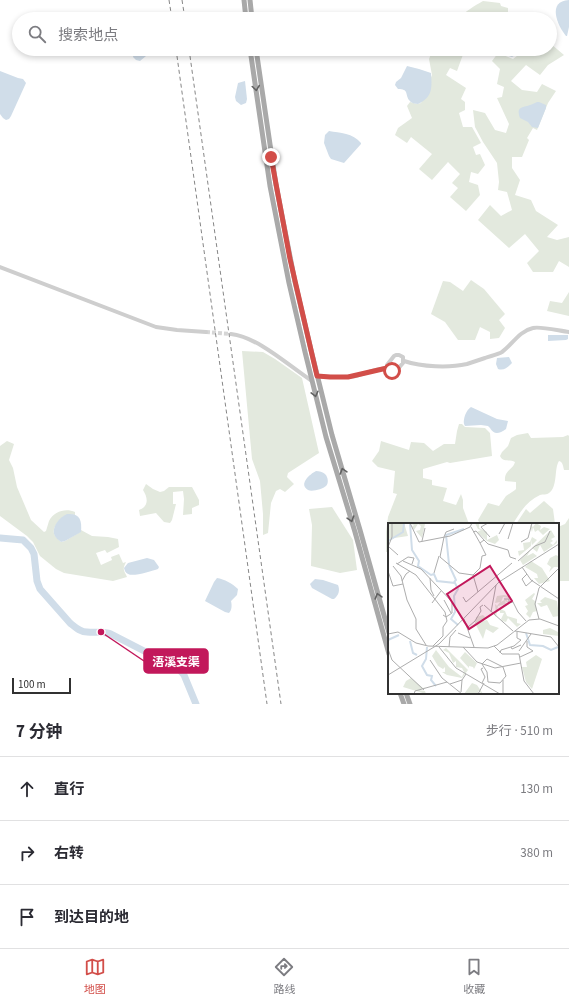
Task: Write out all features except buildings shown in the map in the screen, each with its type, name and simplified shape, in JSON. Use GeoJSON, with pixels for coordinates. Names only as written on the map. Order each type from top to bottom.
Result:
{"type":"FeatureCollection","features":[{"type":"Feature","properties":{"kind":"main road"},"geometry":{"type":"LineString","coordinates":[[244,0],[245,12]]}},
{"type":"Feature","properties":{"kind":"main road"},"geometry":{"type":"LineString","coordinates":[[250,0],[251,12]]}},
{"type":"Feature","properties":{"kind":"main road"},"geometry":{"type":"LineString","coordinates":[[251,56],[264,152],[289,284],[326,437],[355,532],[388,650]]}},
{"type":"Feature","properties":{"kind":"main road"},"geometry":{"type":"LineString","coordinates":[[257,56],[270,151],[295,282],[332,435],[388,629]]}},
{"type":"Feature","properties":{"kind":"main road"},"geometry":{"type":"LineString","coordinates":[[400,694],[404,704]]}},
{"type":"Feature","properties":{"kind":"main road"},"geometry":{"type":"LineString","coordinates":[[406,694],[410,704]]}},
{"type":"Feature","properties":{"kind":"street"},"geometry":{"type":"LineString","coordinates":[[0,267],[156,327],[206,332]]}},
{"type":"Feature","properties":{"kind":"street"},"geometry":{"type":"LineString","coordinates":[[387,368],[387,365],[396,355],[399,355],[404,361],[417,365],[431,366],[467,364],[500,353],[516,338],[532,328],[569,332]]}},
{"type":"Feature","properties":{"kind":"street"},"geometry":{"type":"LineString","coordinates":[[231,334],[242,337],[265,348],[312,380]]}},
{"type":"Feature","properties":{"kind":"street"},"geometry":{"type":"LineString","coordinates":[[317,376],[348,377],[387,368],[391,371],[396,371],[404,361]]}},
{"type":"Feature","properties":{"kind":"shaded area"},"geometry":{"type":"Polygon","coordinates":[[[569,0],[569,27],[567,36],[557,20],[556,9],[558,4],[562,1],[569,0]]]}},
{"type":"Feature","properties":{"kind":"shaded area"},"geometry":{"type":"Polygon","coordinates":[[[483,1],[500,3],[501,6],[508,8],[508,12],[466,12],[483,1]]]}},
{"type":"Feature","properties":{"kind":"shaded area"},"geometry":{"type":"Polygon","coordinates":[[[557,49],[564,55],[548,65],[540,75],[526,65],[511,81],[522,90],[537,92],[542,84],[556,91],[548,103],[537,130],[533,128],[527,138],[529,140],[522,157],[512,157],[512,168],[520,180],[515,195],[531,200],[536,211],[558,225],[547,237],[557,240],[569,237],[569,267],[559,261],[553,272],[533,272],[527,263],[539,251],[525,234],[509,248],[478,220],[490,205],[501,216],[512,210],[507,192],[498,190],[499,182],[497,163],[475,127],[473,110],[485,113],[495,130],[506,133],[509,124],[497,98],[502,97],[504,87],[497,84],[500,69],[492,61],[496,56],[506,56],[513,59],[517,56],[557,56],[557,49]]]}},
{"type":"Feature","properties":{"kind":"shaded area"},"geometry":{"type":"Polygon","coordinates":[[[133,56],[146,56],[140,61],[133,56]]]}},
{"type":"Feature","properties":{"kind":"shaded area"},"geometry":{"type":"Polygon","coordinates":[[[430,56],[462,56],[457,71],[450,68],[446,75],[466,88],[461,99],[465,102],[465,110],[459,113],[463,127],[472,127],[481,143],[473,147],[476,155],[480,154],[485,165],[478,174],[471,172],[469,182],[478,185],[480,195],[466,211],[450,197],[458,188],[452,183],[460,174],[448,162],[432,180],[419,169],[432,154],[411,137],[407,143],[395,135],[398,128],[412,118],[407,106],[410,102],[417,104],[421,103],[432,75],[429,59],[430,56]]]}},
{"type":"Feature","properties":{"kind":"shaded area"},"geometry":{"type":"Polygon","coordinates":[[[407,66],[431,73],[432,83],[429,95],[418,104],[411,102],[406,92],[398,89],[395,85],[401,78],[407,66]]]}},
{"type":"Feature","properties":{"kind":"shaded area"},"geometry":{"type":"Polygon","coordinates":[[[0,71],[23,79],[26,83],[11,116],[6,120],[0,114],[0,71]]]}},
{"type":"Feature","properties":{"kind":"shaded area"},"geometry":{"type":"Polygon","coordinates":[[[245,81],[247,99],[246,103],[241,105],[236,101],[235,97],[238,83],[245,81]]]}},
{"type":"Feature","properties":{"kind":"shaded area"},"geometry":{"type":"Polygon","coordinates":[[[537,102],[546,105],[538,128],[532,127],[528,122],[520,118],[519,114],[520,108],[537,102]]]}},
{"type":"Feature","properties":{"kind":"shaded area"},"geometry":{"type":"Polygon","coordinates":[[[329,131],[350,135],[361,143],[344,163],[331,159],[329,156],[324,143],[325,135],[329,131]]]}},
{"type":"Feature","properties":{"kind":"shaded area"},"geometry":{"type":"Polygon","coordinates":[[[471,280],[484,289],[505,314],[499,320],[505,328],[499,338],[490,339],[490,332],[480,327],[475,340],[458,340],[445,322],[431,314],[443,281],[450,282],[463,291],[471,280]]]}},
{"type":"Feature","properties":{"kind":"shaded area"},"geometry":{"type":"Polygon","coordinates":[[[569,292],[569,316],[547,311],[550,301],[562,303],[569,292]]]}},
{"type":"Feature","properties":{"kind":"shaded area"},"geometry":{"type":"Polygon","coordinates":[[[548,335],[568,335],[568,339],[548,341],[548,335]]]}},
{"type":"Feature","properties":{"kind":"shaded area"},"geometry":{"type":"Polygon","coordinates":[[[242,351],[263,352],[302,378],[319,453],[288,473],[287,477],[294,484],[285,492],[280,489],[276,491],[271,503],[268,533],[263,535],[260,481],[252,459],[242,351]]]}},
{"type":"Feature","properties":{"kind":"shaded area"},"geometry":{"type":"Polygon","coordinates":[[[509,357],[512,363],[504,369],[498,369],[496,364],[497,358],[509,357]]]}},
{"type":"Feature","properties":{"kind":"shaded area"},"geometry":{"type":"Polygon","coordinates":[[[471,407],[497,419],[508,421],[506,429],[495,433],[488,426],[465,426],[464,417],[466,412],[471,407]]]}},
{"type":"Feature","properties":{"kind":"shaded area"},"geometry":{"type":"Polygon","coordinates":[[[459,424],[462,424],[465,427],[485,428],[490,433],[492,456],[450,463],[447,462],[423,469],[423,478],[432,480],[432,485],[447,488],[443,501],[456,505],[461,494],[463,508],[469,523],[388,523],[388,552],[386,552],[388,517],[397,494],[393,493],[395,471],[378,467],[372,461],[379,451],[381,441],[409,450],[411,442],[424,443],[433,451],[444,444],[455,444],[459,424]]]}},
{"type":"Feature","properties":{"kind":"shaded area"},"geometry":{"type":"Polygon","coordinates":[[[528,433],[531,438],[563,437],[568,435],[569,470],[564,470],[562,463],[559,461],[552,490],[548,494],[540,495],[531,500],[521,511],[514,523],[480,523],[478,520],[488,503],[499,506],[506,496],[516,489],[516,482],[505,481],[507,472],[515,462],[505,460],[500,456],[508,446],[511,438],[528,433]]]}},
{"type":"Feature","properties":{"kind":"shaded area"},"geometry":{"type":"Polygon","coordinates":[[[7,441],[14,444],[9,460],[13,468],[17,487],[31,520],[44,532],[46,531],[51,518],[60,511],[68,510],[75,512],[75,515],[65,516],[58,522],[54,528],[56,537],[61,542],[65,541],[81,530],[92,536],[118,539],[119,547],[107,553],[105,550],[96,553],[101,565],[112,560],[111,557],[119,554],[123,563],[126,562],[124,571],[127,577],[113,581],[64,573],[56,569],[40,556],[33,542],[27,536],[0,516],[0,446],[7,441]]]}},
{"type":"Feature","properties":{"kind":"shaded area"},"geometry":{"type":"Polygon","coordinates":[[[316,471],[322,472],[326,475],[328,483],[325,487],[317,490],[308,490],[304,485],[306,479],[316,471]]]}},
{"type":"Feature","properties":{"kind":"shaded area"},"geometry":{"type":"Polygon","coordinates":[[[146,484],[160,492],[169,487],[192,487],[199,500],[199,505],[192,508],[192,514],[183,515],[183,491],[173,492],[173,504],[176,504],[170,523],[164,522],[156,513],[140,516],[139,510],[145,506],[147,502],[143,490],[146,484]]]}},
{"type":"Feature","properties":{"kind":"shaded area"},"geometry":{"type":"Polygon","coordinates":[[[544,501],[553,509],[555,523],[517,523],[526,509],[530,513],[544,501]]]}},
{"type":"Feature","properties":{"kind":"shaded area"},"geometry":{"type":"Polygon","coordinates":[[[332,507],[353,540],[357,570],[340,573],[311,566],[312,525],[309,509],[332,507]]]}},
{"type":"Feature","properties":{"kind":"shaded area"},"geometry":{"type":"Polygon","coordinates":[[[67,514],[75,515],[79,518],[81,532],[61,542],[54,535],[54,528],[59,520],[67,514]]]}},
{"type":"Feature","properties":{"kind":"shaded area"},"geometry":{"type":"Polygon","coordinates":[[[569,518],[569,581],[559,581],[559,527],[565,524],[569,518]]]}},
{"type":"Feature","properties":{"kind":"shaded area"},"geometry":{"type":"Polygon","coordinates":[[[147,558],[154,560],[159,567],[158,569],[134,575],[130,575],[125,571],[124,568],[128,563],[147,558]]]}},
{"type":"Feature","properties":{"kind":"shaded area"},"geometry":{"type":"Polygon","coordinates":[[[217,578],[223,579],[238,589],[237,595],[231,601],[232,607],[229,613],[205,601],[217,578]]]}},
{"type":"Feature","properties":{"kind":"shaded area"},"geometry":{"type":"Polygon","coordinates":[[[315,579],[338,585],[339,592],[337,596],[332,599],[312,588],[310,584],[315,579]]]}},
{"type":"Feature","properties":{"kind":"waterway"},"geometry":{"type":"LineString","coordinates":[[0,538],[23,540],[31,548],[34,554],[37,581],[40,589],[70,623],[84,632],[111,634],[176,666],[184,675],[196,704]]}},
{"type":"Feature","properties":{"kind":"tunnel"},"geometry":{"type":"LineString","coordinates":[[206,332],[231,334]]}},
{"type":"Feature","properties":{"kind":"railway"},"geometry":{"type":"LineString","coordinates":[[169,0],[171,12]]}},
{"type":"Feature","properties":{"kind":"railway"},"geometry":{"type":"LineString","coordinates":[[182,0],[184,12]]}},
{"type":"Feature","properties":{"kind":"railway"},"geometry":{"type":"LineString","coordinates":[[177,56],[267,704]]}},
{"type":"Feature","properties":{"kind":"railway"},"geometry":{"type":"LineString","coordinates":[[190,56],[281,704]]}},
{"type":"Feature","properties":{"kind":"place","name":"浯溪支渠"},"geometry":{"type":"Point","coordinates":[101,632]}},
{"type":"Feature","properties":{"kind":"route"},"geometry":{"type":"LineString","coordinates":[[271,157],[280,212],[317,376],[348,377],[387,368],[392,371]]}}]}
